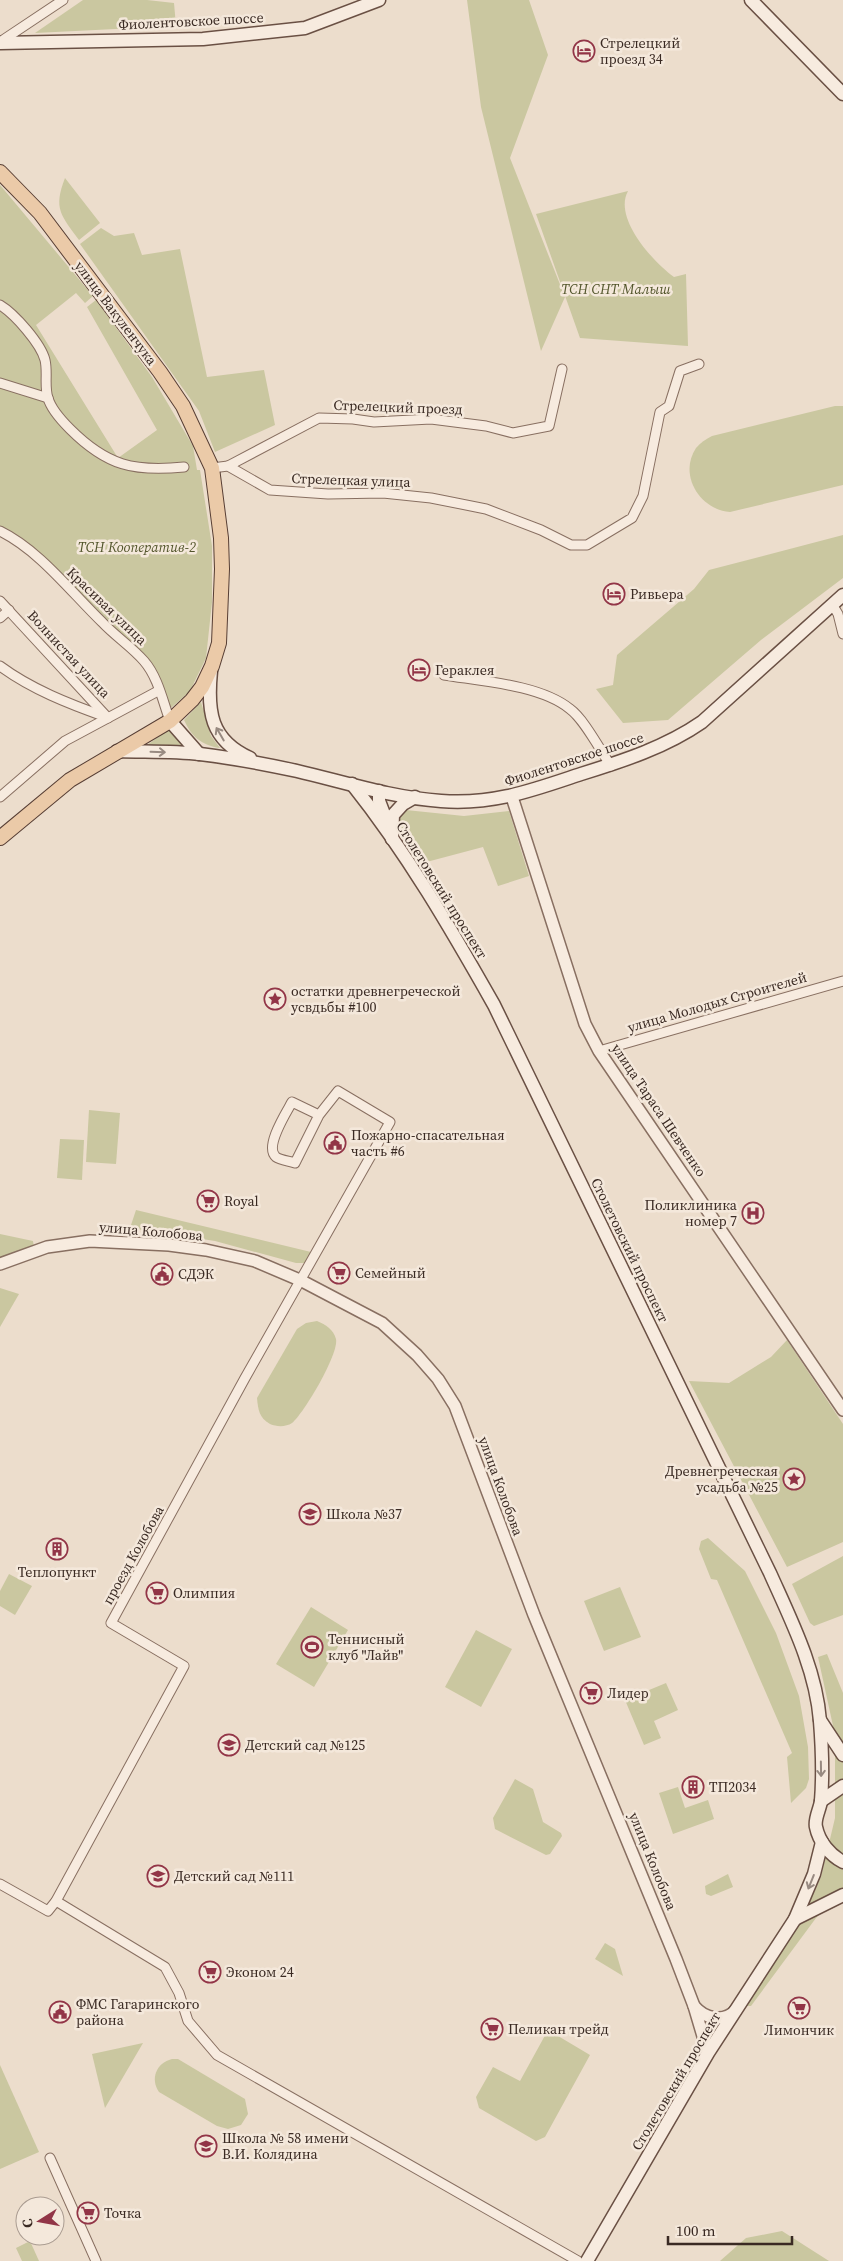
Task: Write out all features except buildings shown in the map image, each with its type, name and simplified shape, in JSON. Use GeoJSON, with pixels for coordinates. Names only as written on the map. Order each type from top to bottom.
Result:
{"type":"FeatureCollection","features":[{"type":"Feature","properties":{"kind":"main road","name":"Фиолентовское шоссе"},"geometry":{"type":"LineString","coordinates":[[0,43],[203,38],[305,28],[379,0]]}},
{"type":"Feature","properties":{"kind":"main road"},"geometry":{"type":"LineString","coordinates":[[751,0],[843,94]]}},
{"type":"Feature","properties":{"kind":"main road","name":"улица Вакуленчука"},"geometry":{"type":"LineString","coordinates":[[0,172],[40,213],[155,365],[183,406],[212,468],[211,482]]}},
{"type":"Feature","properties":{"kind":"main road"},"geometry":{"type":"LineString","coordinates":[[0,838],[58,789],[117,751],[170,721],[192,700],[202,687],[212,666],[219,643],[222,594],[221,538],[211,482],[183,406]]}},
{"type":"Feature","properties":{"kind":"main road"},"geometry":{"type":"LineString","coordinates":[[170,721],[202,676],[214,644],[218,600],[216,540],[211,482]]}},
{"type":"Feature","properties":{"kind":"main road","name":"Фиолентовское шоссе"},"geometry":{"type":"LineString","coordinates":[[352,784],[414,798],[466,802],[512,797],[611,766],[661,745],[702,722],[843,596]]}},
{"type":"Feature","properties":{"kind":"main road"},"geometry":{"type":"LineString","coordinates":[[212,666],[208,698],[217,731],[227,745],[236,752],[265,765]]}},
{"type":"Feature","properties":{"kind":"main road"},"geometry":{"type":"LineString","coordinates":[[170,721],[199,754]]}},
{"type":"Feature","properties":{"kind":"main road"},"geometry":{"type":"LineString","coordinates":[[117,751],[199,754],[265,765],[352,784]]}},
{"type":"Feature","properties":{"kind":"main road","name":"Столетовский проспект"},"geometry":{"type":"LineString","coordinates":[[352,784],[392,839],[451,929],[494,1005],[666,1355],[795,1629],[810,1672],[820,1720],[820,1801],[816,1826],[822,1842],[814,1874],[796,1919],[708,2053],[587,2261]]}},
{"type":"Feature","properties":{"kind":"main road"},"geometry":{"type":"LineString","coordinates":[[378,790],[379,801],[392,839]]}},
{"type":"Feature","properties":{"kind":"main road"},"geometry":{"type":"LineString","coordinates":[[392,839],[393,815],[403,804],[414,798]]}},
{"type":"Feature","properties":{"kind":"main road"},"geometry":{"type":"LineString","coordinates":[[820,1720],[843,1755]]}},
{"type":"Feature","properties":{"kind":"main road"},"geometry":{"type":"LineString","coordinates":[[820,1801],[843,1786]]}},
{"type":"Feature","properties":{"kind":"main road"},"geometry":{"type":"LineString","coordinates":[[822,1842],[832,1856],[843,1862]]}},
{"type":"Feature","properties":{"kind":"main road"},"geometry":{"type":"LineString","coordinates":[[796,1919],[843,1896]]}},
{"type":"Feature","properties":{"kind":"street","name":"Фиолентовское шоссе"},"geometry":{"type":"LineString","coordinates":[[0,43],[63,0]]}},
{"type":"Feature","properties":{"kind":"street"},"geometry":{"type":"LineString","coordinates":[[0,305],[14,316],[45,358],[48,398],[64,423],[82,441],[104,457],[148,470],[184,467]]}},
{"type":"Feature","properties":{"kind":"street","name":"Стрелецкая улица"},"geometry":{"type":"LineString","coordinates":[[228,466],[270,490],[328,494],[383,493],[431,498],[486,509],[541,530],[571,545],[587,545],[632,518],[643,496],[660,412],[669,406],[680,371],[699,364]]}},
{"type":"Feature","properties":{"kind":"street","name":"Стрелецкий проезд"},"geometry":{"type":"LineString","coordinates":[[228,466],[319,418],[353,418],[374,422],[431,419],[486,426],[513,433],[549,426],[562,369]]}},
{"type":"Feature","properties":{"kind":"street"},"geometry":{"type":"LineString","coordinates":[[0,383],[48,398]]}},
{"type":"Feature","properties":{"kind":"street"},"geometry":{"type":"LineString","coordinates":[[212,468],[228,466]]}},
{"type":"Feature","properties":{"kind":"street","name":"Красивая улица"},"geometry":{"type":"LineString","coordinates":[[0,531],[16,538],[37,556],[99,620],[145,662],[170,721]]}},
{"type":"Feature","properties":{"kind":"street","name":"Волнистая улица"},"geometry":{"type":"LineString","coordinates":[[0,601],[108,718]]}},
{"type":"Feature","properties":{"kind":"street"},"geometry":{"type":"LineString","coordinates":[[832,604],[838,614],[843,634]]}},
{"type":"Feature","properties":{"kind":"street","name":"Волнистая улица"},"geometry":{"type":"LineString","coordinates":[[0,618],[9,610]]}},
{"type":"Feature","properties":{"kind":"street","name":"Волнистая улица"},"geometry":{"type":"LineString","coordinates":[[0,666],[14,677],[68,703],[108,718]]}},
{"type":"Feature","properties":{"kind":"street"},"geometry":{"type":"LineString","coordinates":[[444,675],[510,686],[540,693],[554,699],[571,709],[611,766]]}},
{"type":"Feature","properties":{"kind":"street","name":"Волнистая улица"},"geometry":{"type":"LineString","coordinates":[[0,796],[65,740],[158,691]]}},
{"type":"Feature","properties":{"kind":"street","name":"улица Тараса Шевченко"},"geometry":{"type":"LineString","coordinates":[[512,797],[585,1024],[599,1050],[843,1410]]}},
{"type":"Feature","properties":{"kind":"street","name":"улица Молодых Строителей"},"geometry":{"type":"LineString","coordinates":[[599,1050],[843,980]]}},
{"type":"Feature","properties":{"kind":"street"},"geometry":{"type":"LineString","coordinates":[[302,1281],[390,1122],[338,1091],[320,1115],[295,1163],[276,1158],[271,1152],[272,1142],[292,1102],[320,1115]]}},
{"type":"Feature","properties":{"kind":"street","name":"улица Колобова"},"geometry":{"type":"LineString","coordinates":[[0,1264],[47,1247],[90,1241],[169,1245],[206,1250],[255,1262],[302,1281],[382,1323],[438,1379],[455,1406],[534,1615],[639,1866],[694,2006],[708,2053]]}},
{"type":"Feature","properties":{"kind":"street","name":"проезд Колобова"},"geometry":{"type":"LineString","coordinates":[[56,1901],[184,1666],[111,1623],[246,1378],[302,1281]]}},
{"type":"Feature","properties":{"kind":"street"},"geometry":{"type":"LineString","coordinates":[[0,1884],[48,1910],[56,1901],[165,1967],[179,1993],[188,2021],[217,2055],[578,2261]]}},
{"type":"Feature","properties":{"kind":"street"},"geometry":{"type":"LineString","coordinates":[[694,2006],[700,2013],[717,2019],[733,2013],[739,2006]]}},
{"type":"Feature","properties":{"kind":"street"},"geometry":{"type":"LineString","coordinates":[[50,2158],[96,2261]]}},
{"type":"Feature","properties":{"kind":"green space"},"geometry":{"type":"Polygon","coordinates":[[[83,0],[147,0],[174,3],[176,26],[35,33],[83,0]]]}},
{"type":"Feature","properties":{"kind":"green space"},"geometry":{"type":"Polygon","coordinates":[[[467,0],[529,0],[548,55],[510,158],[565,297],[541,351],[481,107],[467,0]]]}},
{"type":"Feature","properties":{"kind":"green space"},"geometry":{"type":"Polygon","coordinates":[[[65,178],[100,223],[79,240],[63,218],[59,205],[61,189],[65,178]]]}},
{"type":"Feature","properties":{"kind":"green space","name":"ТСН Кооператив-2"},"geometry":{"type":"Polygon","coordinates":[[[0,185],[93,296],[85,303],[76,293],[36,325],[118,458],[157,430],[87,307],[96,300],[152,377],[193,446],[197,470],[200,470],[212,546],[212,602],[206,658],[190,691],[172,707],[168,708],[166,700],[128,641],[40,554],[18,536],[0,528],[0,185]]]}},
{"type":"Feature","properties":{"kind":"green space","name":"ТСН СНТ Малыш"},"geometry":{"type":"Polygon","coordinates":[[[628,191],[625,202],[626,214],[630,226],[646,250],[674,277],[686,274],[688,346],[580,338],[536,214],[628,191]]]}},
{"type":"Feature","properties":{"kind":"green space"},"geometry":{"type":"Polygon","coordinates":[[[101,228],[114,236],[134,233],[142,255],[180,249],[207,377],[264,370],[275,425],[215,452],[199,411],[80,244],[101,228]]]}},
{"type":"Feature","properties":{"kind":"green space"},"geometry":{"type":"Polygon","coordinates":[[[835,406],[843,406],[843,485],[730,512],[719,510],[710,505],[701,498],[695,489],[689,469],[691,458],[696,448],[708,438],[835,406]]]}},
{"type":"Feature","properties":{"kind":"green space"},"geometry":{"type":"Polygon","coordinates":[[[843,535],[843,578],[761,640],[668,720],[623,723],[596,689],[613,685],[617,655],[694,589],[709,570],[843,535]]]}},
{"type":"Feature","properties":{"kind":"green space"},"geometry":{"type":"Polygon","coordinates":[[[201,702],[211,736],[220,748],[207,745],[194,736],[184,720],[201,702]]]}},
{"type":"Feature","properties":{"kind":"green space"},"geometry":{"type":"Polygon","coordinates":[[[171,728],[184,746],[147,745],[171,728]]]}},
{"type":"Feature","properties":{"kind":"green space"},"geometry":{"type":"Polygon","coordinates":[[[406,810],[464,816],[509,811],[529,876],[498,886],[483,847],[419,864],[395,824],[406,810]]]}},
{"type":"Feature","properties":{"kind":"green space"},"geometry":{"type":"Polygon","coordinates":[[[89,1110],[120,1113],[116,1164],[86,1162],[89,1110]]]}},
{"type":"Feature","properties":{"kind":"green space"},"geometry":{"type":"Polygon","coordinates":[[[60,1139],[84,1140],[82,1180],[57,1178],[60,1139]]]}},
{"type":"Feature","properties":{"kind":"green space"},"geometry":{"type":"Polygon","coordinates":[[[136,1210],[311,1252],[307,1263],[296,1263],[215,1241],[130,1228],[136,1210]]]}},
{"type":"Feature","properties":{"kind":"green space"},"geometry":{"type":"Polygon","coordinates":[[[0,1234],[33,1241],[34,1248],[0,1259],[0,1234]]]}},
{"type":"Feature","properties":{"kind":"green space"},"geometry":{"type":"Polygon","coordinates":[[[0,1288],[19,1294],[0,1327],[0,1288]]]}},
{"type":"Feature","properties":{"kind":"green space"},"geometry":{"type":"Polygon","coordinates":[[[317,1321],[329,1328],[336,1339],[327,1370],[312,1396],[292,1423],[281,1426],[270,1424],[261,1416],[257,1398],[297,1329],[306,1323],[317,1321]]]}},
{"type":"Feature","properties":{"kind":"green space"},"geometry":{"type":"Polygon","coordinates":[[[787,1340],[843,1424],[843,1542],[787,1567],[689,1381],[729,1383],[771,1357],[787,1340]]]}},
{"type":"Feature","properties":{"kind":"green space"},"geometry":{"type":"Polygon","coordinates":[[[708,1538],[745,1571],[776,1633],[799,1696],[808,1747],[809,1779],[806,1788],[791,1803],[787,1757],[792,1753],[717,1580],[711,1579],[699,1549],[701,1541],[708,1538]]]}},
{"type":"Feature","properties":{"kind":"green space"},"geometry":{"type":"Polygon","coordinates":[[[843,1556],[843,1615],[814,1626],[810,1623],[792,1584],[843,1556]]]}},
{"type":"Feature","properties":{"kind":"green space"},"geometry":{"type":"Polygon","coordinates":[[[9,1574],[32,1586],[15,1615],[0,1606],[0,1591],[9,1574]]]}},
{"type":"Feature","properties":{"kind":"green space"},"geometry":{"type":"Polygon","coordinates":[[[620,1587],[641,1637],[604,1651],[584,1601],[620,1587]]]}},
{"type":"Feature","properties":{"kind":"green space","name":"Теннисный клуб \"Лайв\""},"geometry":{"type":"Polygon","coordinates":[[[311,1607],[348,1630],[314,1687],[276,1664],[311,1607]]]}},
{"type":"Feature","properties":{"kind":"green space"},"geometry":{"type":"Polygon","coordinates":[[[476,1630],[512,1649],[481,1707],[445,1687],[476,1630]]]}},
{"type":"Feature","properties":{"kind":"green space"},"geometry":{"type":"Polygon","coordinates":[[[827,1654],[843,1693],[843,1890],[816,1918],[751,2006],[747,2006],[803,1916],[821,1877],[835,1818],[835,1735],[818,1657],[827,1654]]]}},
{"type":"Feature","properties":{"kind":"green space"},"geometry":{"type":"Polygon","coordinates":[[[666,1683],[678,1710],[654,1721],[661,1738],[644,1745],[625,1700],[666,1683]]]}},
{"type":"Feature","properties":{"kind":"green space"},"geometry":{"type":"Polygon","coordinates":[[[515,1779],[533,1789],[543,1822],[561,1833],[562,1836],[550,1854],[546,1855],[495,1829],[493,1818],[515,1779]]]}},
{"type":"Feature","properties":{"kind":"green space"},"geometry":{"type":"Polygon","coordinates":[[[678,1787],[685,1808],[708,1800],[714,1819],[673,1834],[659,1793],[678,1787]]]}},
{"type":"Feature","properties":{"kind":"green space"},"geometry":{"type":"Polygon","coordinates":[[[728,1874],[733,1887],[711,1896],[706,1894],[705,1886],[728,1874]]]}},
{"type":"Feature","properties":{"kind":"green space"},"geometry":{"type":"Polygon","coordinates":[[[605,1943],[615,1949],[623,1976],[595,1959],[605,1943]]]}},
{"type":"Feature","properties":{"kind":"green space"},"geometry":{"type":"Polygon","coordinates":[[[548,2030],[590,2055],[545,2137],[536,2141],[479,2108],[476,2097],[493,2067],[520,2081],[548,2030]]]}},
{"type":"Feature","properties":{"kind":"green space"},"geometry":{"type":"Polygon","coordinates":[[[143,2043],[105,2108],[92,2054],[143,2043]]]}},
{"type":"Feature","properties":{"kind":"green space"},"geometry":{"type":"Polygon","coordinates":[[[172,2059],[178,2059],[245,2099],[248,2114],[241,2125],[228,2129],[217,2126],[159,2092],[155,2082],[156,2072],[162,2064],[172,2059]]]}},
{"type":"Feature","properties":{"kind":"green space"},"geometry":{"type":"Polygon","coordinates":[[[0,2065],[39,2152],[0,2169],[0,2065]]]}},
{"type":"Feature","properties":{"kind":"green space"},"geometry":{"type":"Polygon","coordinates":[[[782,2231],[829,2261],[720,2261],[746,2238],[782,2231]]]}},
{"type":"Feature","properties":{"kind":"green space"},"geometry":{"type":"Polygon","coordinates":[[[32,2246],[39,2261],[22,2261],[16,2248],[32,2246]]]}},
{"type":"Feature","properties":{"kind":"place","name":"Стрелецкий проезд 34"},"geometry":{"type":"Point","coordinates":[584,51]}},
{"type":"Feature","properties":{"kind":"place","name":"Ривьера"},"geometry":{"type":"Point","coordinates":[614,594]}},
{"type":"Feature","properties":{"kind":"place","name":"Гераклея"},"geometry":{"type":"Point","coordinates":[419,670]}},
{"type":"Feature","properties":{"kind":"place","name":"остатки древнегреческой усвдьбы #100"},"geometry":{"type":"Point","coordinates":[275,999]}},
{"type":"Feature","properties":{"kind":"place","name":"Пожарно-спасательная часть #6"},"geometry":{"type":"Point","coordinates":[335,1143]}},
{"type":"Feature","properties":{"kind":"place","name":"Royal"},"geometry":{"type":"Point","coordinates":[208,1201]}},
{"type":"Feature","properties":{"kind":"place","name":"Поликлиника номер 7"},"geometry":{"type":"Point","coordinates":[753,1213]}},
{"type":"Feature","properties":{"kind":"place","name":"Семейный"},"geometry":{"type":"Point","coordinates":[339,1273]}},
{"type":"Feature","properties":{"kind":"place","name":"СДЭК"},"geometry":{"type":"Point","coordinates":[162,1274]}},
{"type":"Feature","properties":{"kind":"place","name":"Древнегреческая усадьба №25"},"geometry":{"type":"Point","coordinates":[794,1479]}},
{"type":"Feature","properties":{"kind":"place","name":"Школа №37"},"geometry":{"type":"Point","coordinates":[310,1514]}},
{"type":"Feature","properties":{"kind":"place","name":"Теплопункт"},"geometry":{"type":"Point","coordinates":[57,1549]}},
{"type":"Feature","properties":{"kind":"place","name":"Олимпия"},"geometry":{"type":"Point","coordinates":[157,1593]}},
{"type":"Feature","properties":{"kind":"place","name":"Теннисный клуб \"Лайв\""},"geometry":{"type":"Point","coordinates":[312,1647]}},
{"type":"Feature","properties":{"kind":"place","name":"Лидер"},"geometry":{"type":"Point","coordinates":[591,1693]}},
{"type":"Feature","properties":{"kind":"place","name":"Детский сад №125"},"geometry":{"type":"Point","coordinates":[229,1745]}},
{"type":"Feature","properties":{"kind":"place","name":"ТП2034"},"geometry":{"type":"Point","coordinates":[693,1787]}},
{"type":"Feature","properties":{"kind":"place","name":"Детский сад №111"},"geometry":{"type":"Point","coordinates":[158,1876]}},
{"type":"Feature","properties":{"kind":"place","name":"Эконом 24"},"geometry":{"type":"Point","coordinates":[210,1972]}},
{"type":"Feature","properties":{"kind":"place","name":"Лимончик"},"geometry":{"type":"Point","coordinates":[799,2008]}},
{"type":"Feature","properties":{"kind":"place","name":"ФМС Гагаринского района"},"geometry":{"type":"Point","coordinates":[60,2012]}},
{"type":"Feature","properties":{"kind":"place","name":"Пеликан трейд"},"geometry":{"type":"Point","coordinates":[492,2029]}},
{"type":"Feature","properties":{"kind":"place","name":"Школа № 58 имени В.И. Колядина"},"geometry":{"type":"Point","coordinates":[206,2146]}},
{"type":"Feature","properties":{"kind":"place","name":"Точка"},"geometry":{"type":"Point","coordinates":[88,2213]}}]}
